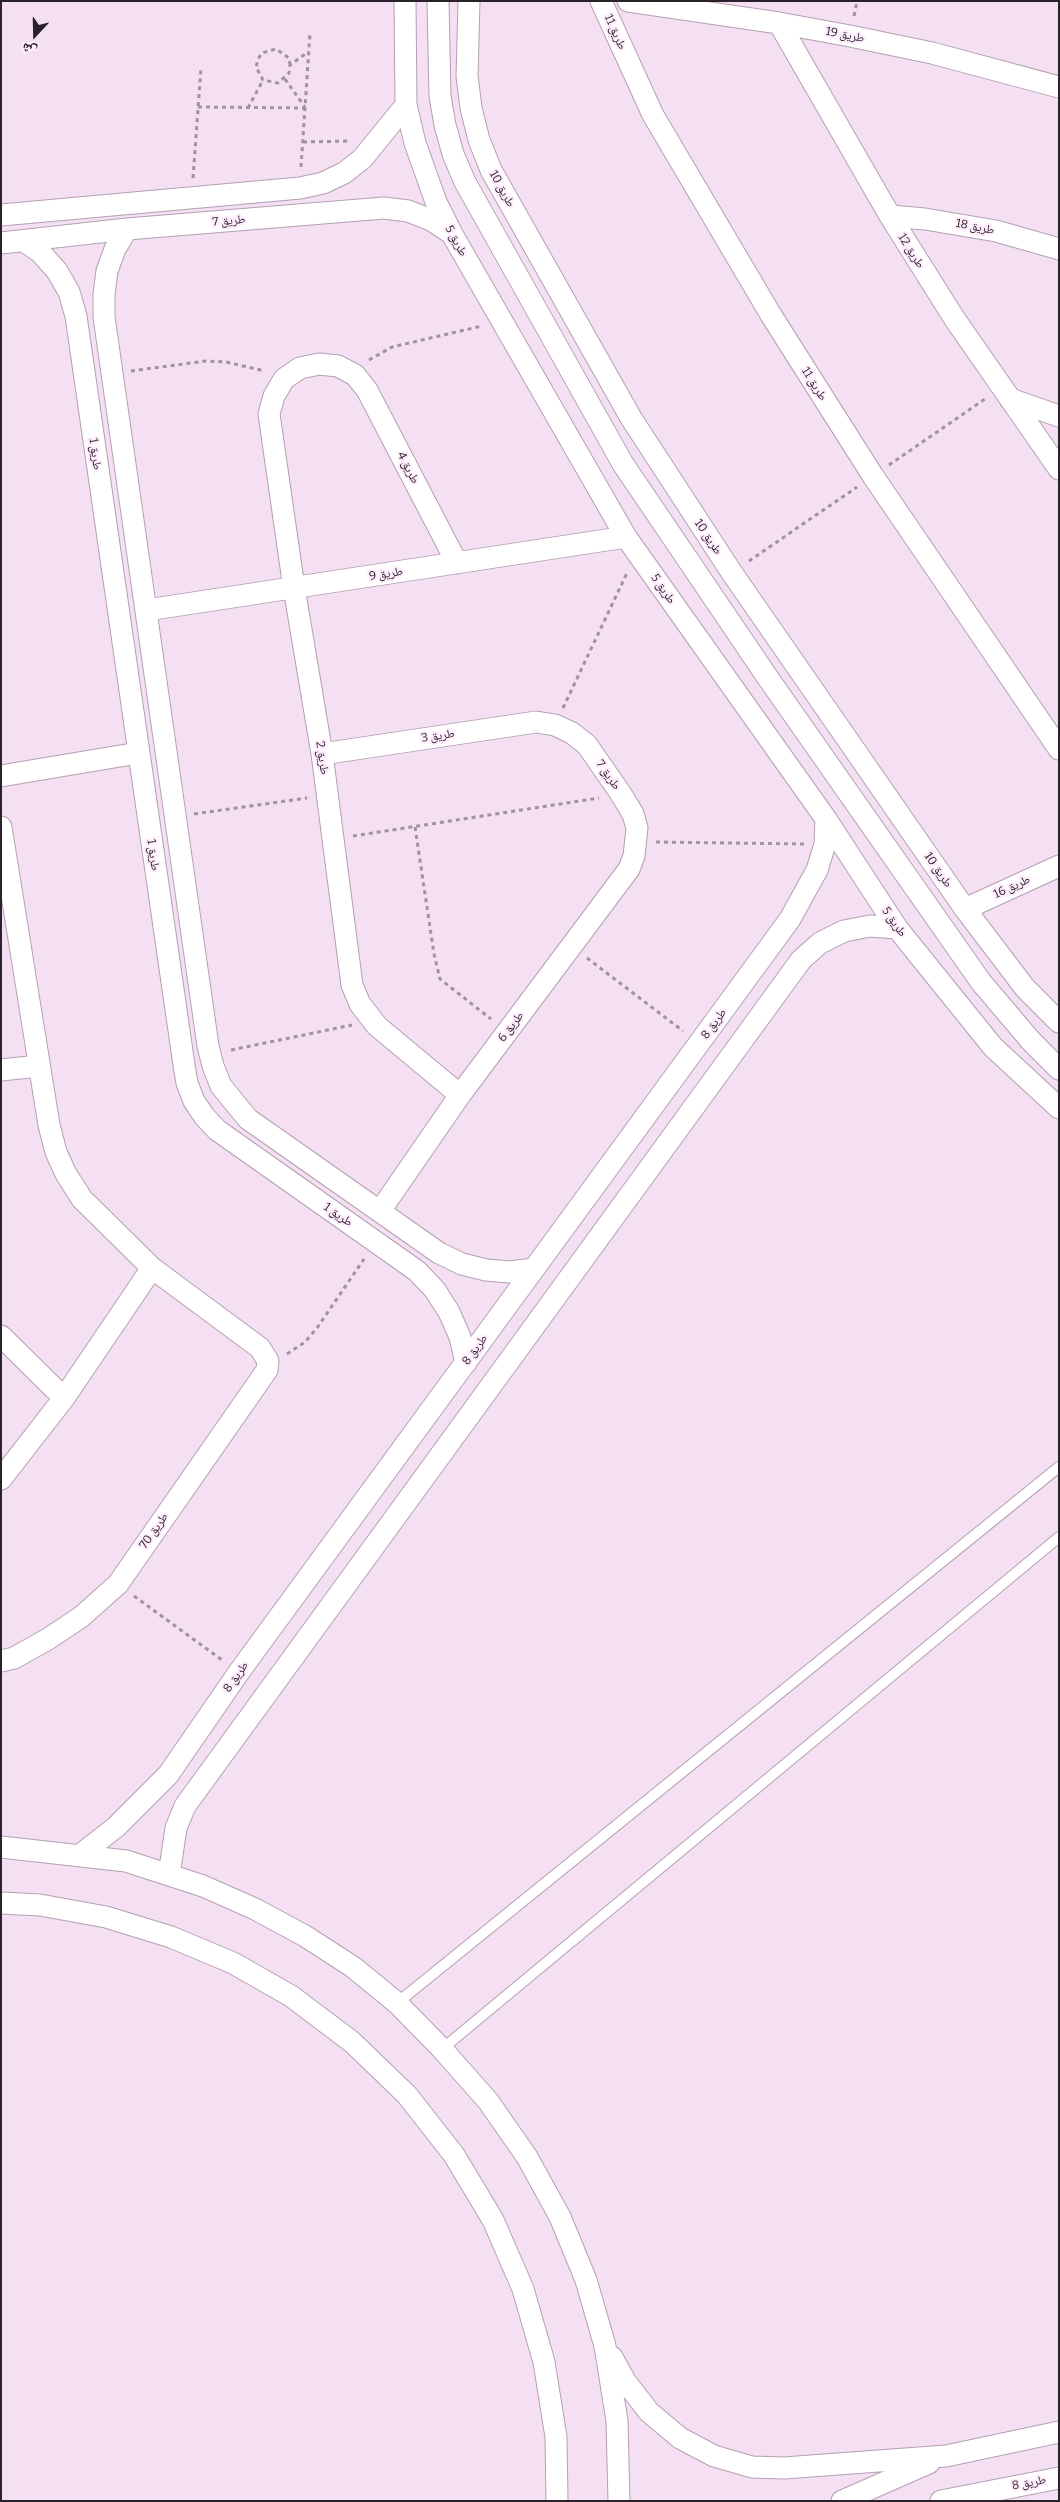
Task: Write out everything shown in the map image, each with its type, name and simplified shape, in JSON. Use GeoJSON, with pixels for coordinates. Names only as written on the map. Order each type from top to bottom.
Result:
{"type":"FeatureCollection","features":[{"type":"Feature","properties":{"kind":"street","name":"طريق 5"},"geometry":{"type":"LineString","coordinates":[[404,1],[406,105],[426,177],[452,234],[632,545],[826,819],[897,928],[987,1040],[1016,1070],[1059,1108]]}},
{"type":"Feature","properties":{"kind":"street"},"geometry":{"type":"LineString","coordinates":[[438,1],[440,96],[444,126],[465,182],[623,464],[778,694],[970,966],[1012,1020],[1058,1068],[1034,1086]]}},
{"type":"Feature","properties":{"kind":"street","name":"طريق 10"},"geometry":{"type":"LineString","coordinates":[[469,1],[468,76],[471,108],[479,140],[491,170],[631,418],[732,573],[965,909],[1025,988],[1059,1022]]}},
{"type":"Feature","properties":{"kind":"street","name":"طريق 11"},"geometry":{"type":"LineString","coordinates":[[601,1],[654,115],[771,315],[873,476],[1059,749]]}},
{"type":"Feature","properties":{"kind":"street","name":"طريق 19"},"geometry":{"type":"LineString","coordinates":[[628,1],[780,23],[932,53],[1059,87]]}},
{"type":"Feature","properties":{"kind":"street","name":"طريق 12"},"geometry":{"type":"LineString","coordinates":[[780,23],[890,216],[959,326],[1059,469]]}},
{"type":"Feature","properties":{"kind":"street","name":"طريق 7"},"geometry":{"type":"LineString","coordinates":[[1,215],[191,199],[300,188],[323,183],[344,173],[362,159],[406,105]]}},
{"type":"Feature","properties":{"kind":"street","name":"طريق 7"},"geometry":{"type":"LineString","coordinates":[[1,243],[127,229],[384,208],[408,211],[431,220],[452,234]]}},
{"type":"Feature","properties":{"kind":"street","name":"طريق 18"},"geometry":{"type":"LineString","coordinates":[[890,216],[925,219],[996,231],[1059,249]]}},
{"type":"Feature","properties":{"kind":"street"},"geometry":{"type":"LineString","coordinates":[[127,229],[115,249],[107,271],[104,317],[210,1055],[221,1086],[248,1119],[440,1253],[462,1264],[486,1270],[510,1272],[534,1268]]}},
{"type":"Feature","properties":{"kind":"street","name":"طريق 1"},"geometry":{"type":"LineString","coordinates":[[24,241],[40,252],[56,271],[69,292],[76,316],[186,1074],[194,1101],[217,1130],[417,1270],[435,1290],[449,1312],[460,1337],[466,1363]]}},
{"type":"Feature","properties":{"kind":"street"},"geometry":{"type":"LineString","coordinates":[[284,379],[300,368],[318,364],[338,366],[355,375]]}},
{"type":"Feature","properties":{"kind":"street","name":"طريق 4"},"geometry":{"type":"LineString","coordinates":[[355,375],[367,390],[457,563]]}},
{"type":"Feature","properties":{"kind":"street","name":"طريق 2"},"geometry":{"type":"LineString","coordinates":[[284,379],[274,396],[269,414],[294,588],[322,754],[352,985],[360,1004],[372,1021],[460,1095]]}},
{"type":"Feature","properties":{"kind":"street"},"geometry":{"type":"LineString","coordinates":[[1010,399],[1059,416]]}},
{"type":"Feature","properties":{"kind":"street","name":"طريق 9"},"geometry":{"type":"LineString","coordinates":[[147,610],[457,563],[632,545]]}},
{"type":"Feature","properties":{"kind":"street","name":"طريق 3"},"geometry":{"type":"LineString","coordinates":[[322,754],[536,722],[555,725]]}},
{"type":"Feature","properties":{"kind":"street","name":"طريق 7"},"geometry":{"type":"LineString","coordinates":[[555,725],[572,733],[587,745],[621,794],[635,821],[637,842]]}},
{"type":"Feature","properties":{"kind":"street"},"geometry":{"type":"LineString","coordinates":[[1,776],[138,753]]}},
{"type":"Feature","properties":{"kind":"street","name":"طريق 8"},"geometry":{"type":"LineString","coordinates":[[80,1855],[116,1827],[168,1775],[239,1672],[790,920],[817,870],[825,844],[826,819]]}},
{"type":"Feature","properties":{"kind":"street"},"geometry":{"type":"LineString","coordinates":[[1,828],[9,928],[56,1152],[66,1174],[82,1199],[152,1268],[260,1348],[268,1361]]}},
{"type":"Feature","properties":{"kind":"street","name":"طريق 6"},"geometry":{"type":"LineString","coordinates":[[380,1211],[460,1095],[629,868],[637,842]]}},
{"type":"Feature","properties":{"kind":"street","name":"طريق 16"},"geometry":{"type":"LineString","coordinates":[[965,909],[1059,866]]}},
{"type":"Feature","properties":{"kind":"street"},"geometry":{"type":"LineString","coordinates":[[169,1875],[176,1828],[185,1806],[801,960],[820,943],[844,931],[870,926],[897,928]]}},
{"type":"Feature","properties":{"kind":"street"},"geometry":{"type":"LineString","coordinates":[[1,1070],[39,1066]]}},
{"type":"Feature","properties":{"kind":"street"},"geometry":{"type":"LineString","coordinates":[[1,1479],[64,1398],[152,1268]]}},
{"type":"Feature","properties":{"kind":"street"},"geometry":{"type":"LineString","coordinates":[[1,1336],[64,1398]]}},
{"type":"Feature","properties":{"kind":"street","name":"طريق 70"},"geometry":{"type":"LineString","coordinates":[[1,1661],[14,1658],[48,1639],[81,1617],[118,1584],[267,1370],[268,1361]]}},
{"type":"Feature","properties":{"kind":"street"},"geometry":{"type":"LineString","coordinates":[[1,1847],[126,1861],[202,1886],[255,1909],[305,1936],[353,1967],[397,2003],[442,2049],[488,2101],[527,2157],[560,2217],[586,2280],[606,2346],[616,2421],[619,2501]]}},
{"type":"Feature","properties":{"kind":"street"},"geometry":{"type":"LineString","coordinates":[[1,1903],[40,1905],[106,1918],[171,1937],[233,1963],[291,1996],[352,2042],[407,2095],[454,2155],[493,2220],[523,2290],[544,2362],[556,2438],[557,2501]]}},
{"type":"Feature","properties":{"kind":"street"},"geometry":{"type":"LineString","coordinates":[[606,2346],[625,2381],[649,2412],[680,2438],[714,2456],[752,2467],[784,2468],[946,2456],[1059,2432]]}},
{"type":"Feature","properties":{"kind":"street"},"geometry":{"type":"LineString","coordinates":[[842,2501],[946,2456]]}},
{"type":"Feature","properties":{"kind":"street","name":"طريق 8"},"geometry":{"type":"LineString","coordinates":[[941,2501],[1059,2478]]}},
{"type":"Feature","properties":{"kind":"lane"},"geometry":{"type":"LineString","coordinates":[[397,2003],[1059,1467]]}},
{"type":"Feature","properties":{"kind":"lane"},"geometry":{"type":"LineString","coordinates":[[442,2049],[1059,1537]]}},
{"type":"Feature","properties":{"kind":"path"},"geometry":{"type":"LineString","coordinates":[[300,188],[310,33]]}},
{"type":"Feature","properties":{"kind":"path"},"geometry":{"type":"LineString","coordinates":[[285,79],[270,83],[264,80],[258,74],[258,59],[269,50],[283,52],[288,58],[290,65]]}},
{"type":"Feature","properties":{"kind":"path"},"geometry":{"type":"LineString","coordinates":[[285,79],[290,65],[308,52]]}},
{"type":"Feature","properties":{"kind":"path"},"geometry":{"type":"LineString","coordinates":[[191,199],[201,68]]}},
{"type":"Feature","properties":{"kind":"path"},"geometry":{"type":"LineString","coordinates":[[285,79],[305,108]]}},
{"type":"Feature","properties":{"kind":"path"},"geometry":{"type":"LineString","coordinates":[[248,108],[264,80]]}},
{"type":"Feature","properties":{"kind":"path"},"geometry":{"type":"LineString","coordinates":[[198,108],[305,108]]}},
{"type":"Feature","properties":{"kind":"path"},"geometry":{"type":"LineString","coordinates":[[303,142],[377,141]]}},
{"type":"Feature","properties":{"kind":"path"},"geometry":{"type":"LineString","coordinates":[[355,375],[378,354],[392,347],[502,321]]}},
{"type":"Feature","properties":{"kind":"path"},"geometry":{"type":"LineString","coordinates":[[112,374],[206,361],[246,365],[284,379]]}},
{"type":"Feature","properties":{"kind":"path"},"geometry":{"type":"LineString","coordinates":[[555,725],[632,545]]}},
{"type":"Feature","properties":{"kind":"path"},"geometry":{"type":"LineString","coordinates":[[332,839],[621,794]]}},
{"type":"Feature","properties":{"kind":"path"},"geometry":{"type":"LineString","coordinates":[[176,816],[327,795]]}},
{"type":"Feature","properties":{"kind":"path"},"geometry":{"type":"LineString","coordinates":[[415,826],[434,954],[440,979],[508,1032]]}},
{"type":"Feature","properties":{"kind":"path"},"geometry":{"type":"LineString","coordinates":[[637,842],[825,844]]}},
{"type":"Feature","properties":{"kind":"path"},"geometry":{"type":"LineString","coordinates":[[572,947],[700,1043]]}},
{"type":"Feature","properties":{"kind":"path"},"geometry":{"type":"LineString","coordinates":[[210,1055],[372,1021]]}},
{"type":"Feature","properties":{"kind":"path"},"geometry":{"type":"LineString","coordinates":[[268,1361],[290,1353],[305,1342],[376,1242]]}},
{"type":"Feature","properties":{"kind":"path"},"geometry":{"type":"LineString","coordinates":[[118,1584],[239,1672]]}}]}
